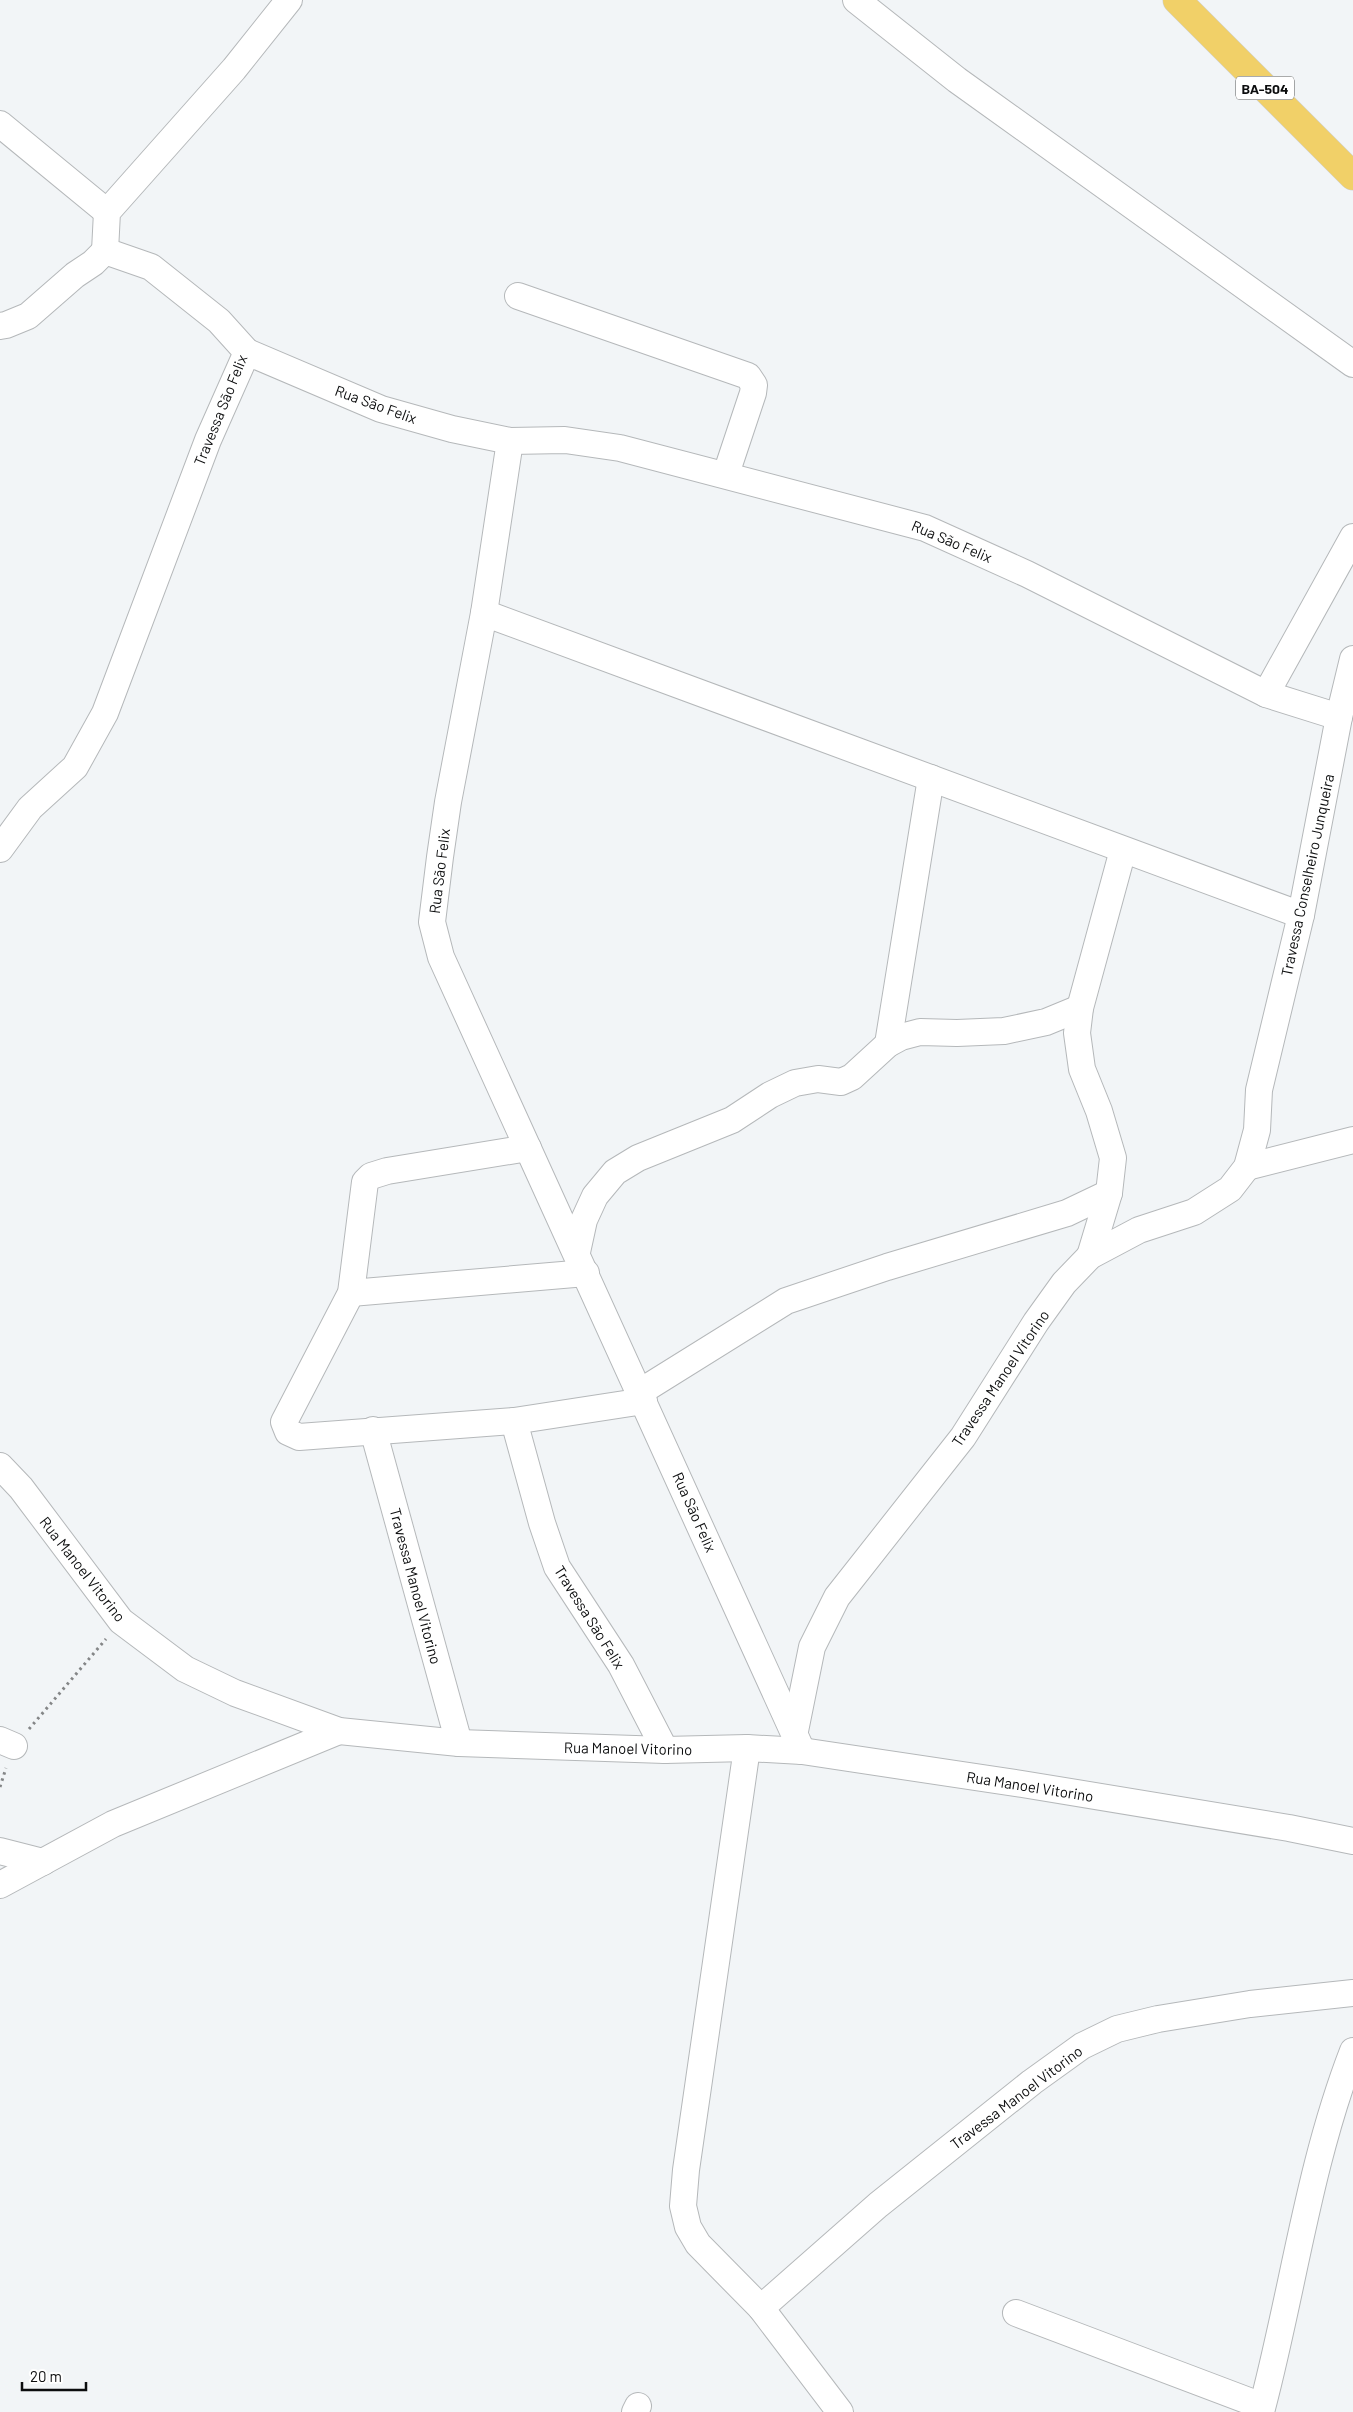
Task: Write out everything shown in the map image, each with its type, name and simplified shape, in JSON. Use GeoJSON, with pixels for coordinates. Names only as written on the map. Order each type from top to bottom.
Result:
{"type":"FeatureCollection","features":[{"type":"Feature","properties":{"kind":"main road","name":"BA-504"},"geometry":{"type":"LineString","coordinates":[[1177,0],[1353,176]]}},
{"type":"Feature","properties":{"kind":"street"},"geometry":{"type":"LineString","coordinates":[[0,326],[28,316],[105,251],[107,212],[234,70],[289,0]]}},
{"type":"Feature","properties":{"kind":"street"},"geometry":{"type":"LineString","coordinates":[[856,0],[973,91],[1353,364]]}},
{"type":"Feature","properties":{"kind":"street"},"geometry":{"type":"LineString","coordinates":[[0,124],[107,212]]}},
{"type":"Feature","properties":{"kind":"street","name":"Travessa São Felix"},"geometry":{"type":"LineString","coordinates":[[0,849],[30,808],[75,767],[105,713],[208,440],[247,352],[219,321],[151,267],[105,251]]}},
{"type":"Feature","properties":{"kind":"street"},"geometry":{"type":"LineString","coordinates":[[518,296],[748,376],[754,386],[753,393],[726,474]]}},
{"type":"Feature","properties":{"kind":"street","name":"Rua São Felix"},"geometry":{"type":"LineString","coordinates":[[247,352],[381,409],[452,429],[510,441],[565,440],[620,448],[726,474],[925,528],[1027,574],[1266,694],[1339,717]]}},
{"type":"Feature","properties":{"kind":"street","name":"Rua São Felix"},"geometry":{"type":"LineString","coordinates":[[510,441],[484,613],[448,802],[432,922],[441,957],[798,1741]]}},
{"type":"Feature","properties":{"kind":"street"},"geometry":{"type":"LineString","coordinates":[[1266,694],[1353,537]]}},
{"type":"Feature","properties":{"kind":"street"},"geometry":{"type":"LineString","coordinates":[[484,613],[1301,915]]}},
{"type":"Feature","properties":{"kind":"street","name":"Travessa Conselheiro Junqueira"},"geometry":{"type":"LineString","coordinates":[[1259,1090],[1301,915],[1339,717],[1353,659]]}},
{"type":"Feature","properties":{"kind":"street"},"geometry":{"type":"LineString","coordinates":[[888,1044],[931,778]]}},
{"type":"Feature","properties":{"kind":"street"},"geometry":{"type":"LineString","coordinates":[[1090,1256],[1109,1194],[1113,1158],[1099,1111],[1082,1069],[1076,1033],[1080,1008],[1123,850]]}},
{"type":"Feature","properties":{"kind":"street"},"geometry":{"type":"LineString","coordinates":[[351,1293],[581,1263],[584,1220],[595,1196],[615,1172],[638,1158],[732,1120],[770,1095],[795,1083],[818,1079],[841,1082],[852,1077],[888,1044],[901,1037],[920,1032],[957,1034],[1004,1031],[1046,1022],[1080,1008]]}},
{"type":"Feature","properties":{"kind":"street","name":"Travessa Manoel Vitorino"},"geometry":{"type":"LineString","coordinates":[[798,1741],[812,1647],[838,1597],[963,1437],[1036,1322],[1064,1283],[1090,1256],[1139,1230],[1194,1212],[1230,1189],[1247,1167],[1257,1130],[1259,1090]]}},
{"type":"Feature","properties":{"kind":"street"},"geometry":{"type":"LineString","coordinates":[[1247,1167],[1353,1140]]}},
{"type":"Feature","properties":{"kind":"street"},"geometry":{"type":"LineString","coordinates":[[528,1148],[387,1171],[371,1176],[364,1182],[351,1293],[284,1422],[288,1432],[299,1437],[514,1421],[642,1397],[786,1302],[887,1267],[1067,1213],[1109,1194]]}},
{"type":"Feature","properties":{"kind":"street","name":"Travessa São Felix"},"geometry":{"type":"LineString","coordinates":[[514,1421],[542,1523],[557,1567],[621,1665],[665,1750]]}},
{"type":"Feature","properties":{"kind":"street","name":"Travessa Manoel Vitorino"},"geometry":{"type":"LineString","coordinates":[[373,1430],[458,1743]]}},
{"type":"Feature","properties":{"kind":"street","name":"Rua Manoel Vitorino"},"geometry":{"type":"LineString","coordinates":[[0,1466],[21,1488],[121,1621],[184,1669],[235,1693],[339,1731],[458,1743],[665,1750],[748,1748],[798,1741],[1022,1784],[1289,1828],[1353,1841]]}},
{"type":"Feature","properties":{"kind":"street"},"geometry":{"type":"LineString","coordinates":[[0,1885],[113,1824],[339,1731]]}},
{"type":"Feature","properties":{"kind":"street"},"geometry":{"type":"LineString","coordinates":[[748,1748],[686,2170],[683,2206],[688,2227],[698,2244],[761,2308],[840,2412]]}},
{"type":"Feature","properties":{"kind":"street"},"geometry":{"type":"LineString","coordinates":[[0,1851],[43,1862]]}},
{"type":"Feature","properties":{"kind":"street","name":"Travessa Manoel Vitorino"},"geometry":{"type":"LineString","coordinates":[[761,2308],[878,2205],[1032,2082],[1082,2046],[1118,2029],[1158,2018],[1250,2004],[1353,1993]]}},
{"type":"Feature","properties":{"kind":"street"},"geometry":{"type":"LineString","coordinates":[[1016,2314],[1261,2409],[1309,2197],[1338,2091],[1353,2050]]}},
{"type":"Feature","properties":{"kind":"path"},"geometry":{"type":"LineString","coordinates":[[0,1787],[7,1743],[121,1621]]}}]}
